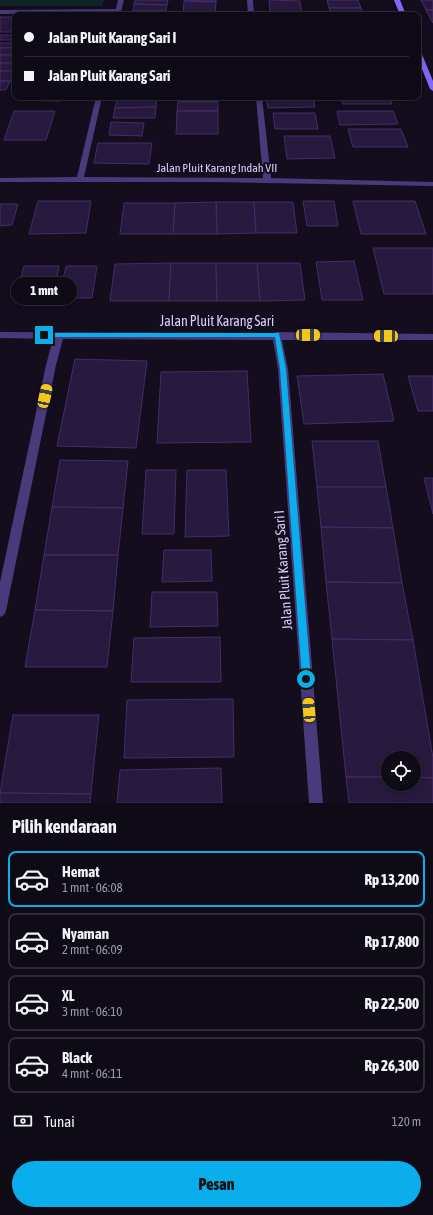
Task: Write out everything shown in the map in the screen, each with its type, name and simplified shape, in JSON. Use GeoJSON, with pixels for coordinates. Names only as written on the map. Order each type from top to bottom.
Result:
{"type":"FeatureCollection","features":[{"type":"Feature","properties":{"kind":"street"},"geometry":{"type":"LineString","coordinates":[[118,12],[121,0]]}},
{"type":"Feature","properties":{"kind":"street"},"geometry":{"type":"LineString","coordinates":[[250,0],[251,12]]}},
{"type":"Feature","properties":{"kind":"street"},"geometry":{"type":"LineString","coordinates":[[397,0],[402,12]]}},
{"type":"Feature","properties":{"kind":"street"},"geometry":{"type":"LineString","coordinates":[[0,12],[12,12]]}},
{"type":"Feature","properties":{"kind":"street"},"geometry":{"type":"LineString","coordinates":[[421,59],[433,89]]}},
{"type":"Feature","properties":{"kind":"street"},"geometry":{"type":"LineString","coordinates":[[80,179],[98,100]]}},
{"type":"Feature","properties":{"kind":"street"},"geometry":{"type":"LineString","coordinates":[[259,100],[267,179]]}},
{"type":"Feature","properties":{"kind":"street","name":"Jalan Pluit Karang Indah VII"},"geometry":{"type":"LineString","coordinates":[[0,180],[267,179],[433,184]]}},
{"type":"Feature","properties":{"kind":"street","name":"Jalan Pluit Karang Sari"},"geometry":{"type":"LineString","coordinates":[[0,335],[277,335],[433,337]]}},
{"type":"Feature","properties":{"kind":"street"},"geometry":{"type":"LineString","coordinates":[[0,611],[51,365],[59,335]]}},
{"type":"Feature","properties":{"kind":"street","name":"Jalan Pluit Karang Sari I"},"geometry":{"type":"LineString","coordinates":[[277,335],[283,369],[316,803]]}},
{"type":"Feature","properties":{"kind":"green space"},"geometry":{"type":"Polygon","coordinates":[[[0,0],[104,0],[102,6],[0,6],[0,0]]]}},
{"type":"Feature","properties":{"kind":"building"},"geometry":{"type":"Polygon","coordinates":[[[135,0],[168,0],[167,5],[134,4],[135,0]]]}},
{"type":"Feature","properties":{"kind":"building"},"geometry":{"type":"Polygon","coordinates":[[[184,0],[216,0],[216,2],[184,0]]]}},
{"type":"Feature","properties":{"kind":"building"},"geometry":{"type":"Polygon","coordinates":[[[269,0],[300,1],[302,12],[270,12],[269,0]]]}},
{"type":"Feature","properties":{"kind":"building"},"geometry":{"type":"Polygon","coordinates":[[[327,0],[358,0],[361,8],[329,8],[327,0]]]}},
{"type":"Feature","properties":{"kind":"building"},"geometry":{"type":"Polygon","coordinates":[[[421,0],[433,0],[433,10],[426,10],[421,0]]]}},
{"type":"Feature","properties":{"kind":"building"},"geometry":{"type":"Polygon","coordinates":[[[184,1],[216,2],[215,12],[183,12],[184,1]]]}},
{"type":"Feature","properties":{"kind":"building"},"geometry":{"type":"Polygon","coordinates":[[[134,4],[167,5],[166,11],[133,11],[134,4]]]}},
{"type":"Feature","properties":{"kind":"building"},"geometry":{"type":"Polygon","coordinates":[[[329,8],[361,8],[363,12],[330,12],[329,8]]]}},
{"type":"Feature","properties":{"kind":"building"},"geometry":{"type":"Polygon","coordinates":[[[426,10],[433,10],[433,23],[426,10]]]}},
{"type":"Feature","properties":{"kind":"building"},"geometry":{"type":"Polygon","coordinates":[[[133,11],[166,11],[166,12],[133,11]]]}},
{"type":"Feature","properties":{"kind":"building"},"geometry":{"type":"Polygon","coordinates":[[[0,17],[12,17],[12,32],[0,32],[0,17]]]}},
{"type":"Feature","properties":{"kind":"building"},"geometry":{"type":"Polygon","coordinates":[[[0,35],[12,35],[12,40],[0,40],[0,35]]]}},
{"type":"Feature","properties":{"kind":"building"},"geometry":{"type":"Polygon","coordinates":[[[0,43],[12,43],[12,48],[0,48],[0,43]]]}},
{"type":"Feature","properties":{"kind":"building"},"geometry":{"type":"Polygon","coordinates":[[[0,48],[12,48],[12,55],[0,55],[0,48]]]}},
{"type":"Feature","properties":{"kind":"building"},"geometry":{"type":"Polygon","coordinates":[[[0,55],[12,55],[12,63],[0,63],[0,55]]]}},
{"type":"Feature","properties":{"kind":"building"},"geometry":{"type":"Polygon","coordinates":[[[0,63],[12,63],[12,71],[0,71],[0,63]]]}},
{"type":"Feature","properties":{"kind":"building"},"geometry":{"type":"Polygon","coordinates":[[[0,71],[12,71],[10,81],[0,81],[0,71]]]}},
{"type":"Feature","properties":{"kind":"building"},"geometry":{"type":"Polygon","coordinates":[[[0,81],[10,81],[6,90],[0,90],[0,81]]]}},
{"type":"Feature","properties":{"kind":"building"},"geometry":{"type":"Polygon","coordinates":[[[20,100],[60,100],[60,101],[20,100]]]}},
{"type":"Feature","properties":{"kind":"building"},"geometry":{"type":"Polygon","coordinates":[[[117,100],[157,100],[156,107],[115,108],[117,100]]]}},
{"type":"Feature","properties":{"kind":"building"},"geometry":{"type":"Polygon","coordinates":[[[178,100],[218,100],[218,102],[178,102],[178,100]]]}},
{"type":"Feature","properties":{"kind":"building"},"geometry":{"type":"Polygon","coordinates":[[[267,100],[314,100],[315,107],[268,108],[267,100]]]}},
{"type":"Feature","properties":{"kind":"building"},"geometry":{"type":"Polygon","coordinates":[[[342,100],[391,100],[392,104],[343,104],[342,100]]]}},
{"type":"Feature","properties":{"kind":"building"},"geometry":{"type":"Polygon","coordinates":[[[178,102],[218,102],[218,111],[177,111],[178,102]]]}},
{"type":"Feature","properties":{"kind":"building"},"geometry":{"type":"Polygon","coordinates":[[[156,107],[155,118],[113,118],[115,108],[156,107]]]}},
{"type":"Feature","properties":{"kind":"building"},"geometry":{"type":"Polygon","coordinates":[[[14,111],[55,111],[46,140],[4,140],[14,111]]]}},
{"type":"Feature","properties":{"kind":"building"},"geometry":{"type":"Polygon","coordinates":[[[177,111],[218,111],[218,134],[176,134],[177,111]]]}},
{"type":"Feature","properties":{"kind":"building"},"geometry":{"type":"Polygon","coordinates":[[[337,111],[393,111],[398,124],[340,125],[337,111]]]}},
{"type":"Feature","properties":{"kind":"building"},"geometry":{"type":"Polygon","coordinates":[[[273,113],[315,113],[318,129],[275,129],[273,113]]]}},
{"type":"Feature","properties":{"kind":"building"},"geometry":{"type":"Polygon","coordinates":[[[111,122],[144,123],[142,136],[109,135],[111,122]]]}},
{"type":"Feature","properties":{"kind":"building"},"geometry":{"type":"Polygon","coordinates":[[[348,129],[401,129],[408,147],[353,147],[348,129]]]}},
{"type":"Feature","properties":{"kind":"building"},"geometry":{"type":"Polygon","coordinates":[[[284,136],[330,136],[335,158],[287,159],[284,136]]]}},
{"type":"Feature","properties":{"kind":"building"},"geometry":{"type":"Polygon","coordinates":[[[98,143],[152,143],[149,164],[94,163],[98,143]]]}},
{"type":"Feature","properties":{"kind":"building"},"geometry":{"type":"Polygon","coordinates":[[[38,201],[91,201],[86,233],[29,234],[38,201]]]}},
{"type":"Feature","properties":{"kind":"building"},"geometry":{"type":"Polygon","coordinates":[[[303,201],[334,201],[338,226],[307,226],[303,201]]]}},
{"type":"Feature","properties":{"kind":"building"},"geometry":{"type":"Polygon","coordinates":[[[353,201],[415,201],[426,234],[361,234],[353,201]]]}},
{"type":"Feature","properties":{"kind":"building"},"geometry":{"type":"Polygon","coordinates":[[[216,202],[254,202],[256,233],[217,234],[216,202]]]}},
{"type":"Feature","properties":{"kind":"building"},"geometry":{"type":"Polygon","coordinates":[[[216,202],[217,234],[173,234],[175,203],[216,202]]]}},
{"type":"Feature","properties":{"kind":"building"},"geometry":{"type":"Polygon","coordinates":[[[254,202],[293,202],[297,233],[256,233],[254,202]]]}},
{"type":"Feature","properties":{"kind":"building"},"geometry":{"type":"Polygon","coordinates":[[[124,203],[175,203],[173,234],[120,234],[124,203]]]}},
{"type":"Feature","properties":{"kind":"building"},"geometry":{"type":"Polygon","coordinates":[[[0,204],[18,204],[12,225],[0,226],[0,204]]]}},
{"type":"Feature","properties":{"kind":"building"},"geometry":{"type":"Polygon","coordinates":[[[373,248],[433,248],[433,294],[384,294],[373,248]]]}},
{"type":"Feature","properties":{"kind":"building"},"geometry":{"type":"Polygon","coordinates":[[[354,261],[363,300],[322,300],[316,262],[354,261]]]}},
{"type":"Feature","properties":{"kind":"building"},"geometry":{"type":"Polygon","coordinates":[[[171,263],[169,301],[110,301],[115,264],[171,263]]]}},
{"type":"Feature","properties":{"kind":"building"},"geometry":{"type":"Polygon","coordinates":[[[171,263],[216,263],[217,301],[169,301],[171,263]]]}},
{"type":"Feature","properties":{"kind":"building"},"geometry":{"type":"Polygon","coordinates":[[[216,263],[257,263],[260,301],[217,301],[216,263]]]}},
{"type":"Feature","properties":{"kind":"building"},"geometry":{"type":"Polygon","coordinates":[[[257,263],[300,263],[305,300],[260,301],[257,263]]]}},
{"type":"Feature","properties":{"kind":"building"},"geometry":{"type":"Polygon","coordinates":[[[24,266],[59,266],[54,296],[16,296],[24,266]]]}},
{"type":"Feature","properties":{"kind":"building"},"geometry":{"type":"Polygon","coordinates":[[[66,266],[97,266],[92,298],[59,298],[66,266]]]}},
{"type":"Feature","properties":{"kind":"building"},"geometry":{"type":"Polygon","coordinates":[[[75,359],[147,361],[136,448],[57,446],[75,359]]]}},
{"type":"Feature","properties":{"kind":"building"},"geometry":{"type":"Polygon","coordinates":[[[247,371],[251,442],[157,443],[161,372],[247,371]]]}},
{"type":"Feature","properties":{"kind":"building"},"geometry":{"type":"Polygon","coordinates":[[[383,374],[394,421],[304,424],[297,376],[383,374]]]}},
{"type":"Feature","properties":{"kind":"building"},"geometry":{"type":"Polygon","coordinates":[[[408,376],[433,376],[433,411],[418,411],[408,376]]]}},
{"type":"Feature","properties":{"kind":"building"},"geometry":{"type":"Polygon","coordinates":[[[312,441],[378,441],[386,487],[317,487],[312,441]]]}},
{"type":"Feature","properties":{"kind":"building"},"geometry":{"type":"Polygon","coordinates":[[[60,460],[128,461],[123,508],[52,507],[60,460]]]}},
{"type":"Feature","properties":{"kind":"building"},"geometry":{"type":"Polygon","coordinates":[[[146,470],[176,470],[174,534],[142,534],[146,470]]]}},
{"type":"Feature","properties":{"kind":"building"},"geometry":{"type":"Polygon","coordinates":[[[187,470],[226,470],[229,536],[185,537],[187,470]]]}},
{"type":"Feature","properties":{"kind":"building"},"geometry":{"type":"Polygon","coordinates":[[[424,478],[433,478],[433,514],[424,478]]]}},
{"type":"Feature","properties":{"kind":"building"},"geometry":{"type":"Polygon","coordinates":[[[317,487],[386,487],[393,528],[321,527],[317,487]]]}},
{"type":"Feature","properties":{"kind":"building"},"geometry":{"type":"Polygon","coordinates":[[[52,507],[123,508],[118,555],[44,555],[52,507]]]}},
{"type":"Feature","properties":{"kind":"building"},"geometry":{"type":"Polygon","coordinates":[[[321,527],[393,528],[402,583],[326,582],[321,527]]]}},
{"type":"Feature","properties":{"kind":"building"},"geometry":{"type":"Polygon","coordinates":[[[164,550],[211,550],[212,581],[162,582],[164,550]]]}},
{"type":"Feature","properties":{"kind":"building"},"geometry":{"type":"Polygon","coordinates":[[[44,555],[118,555],[113,611],[35,610],[44,555]]]}},
{"type":"Feature","properties":{"kind":"building"},"geometry":{"type":"Polygon","coordinates":[[[326,582],[402,583],[413,640],[332,639],[326,582]]]}},
{"type":"Feature","properties":{"kind":"building"},"geometry":{"type":"Polygon","coordinates":[[[152,592],[217,592],[218,626],[150,627],[152,592]]]}},
{"type":"Feature","properties":{"kind":"building"},"geometry":{"type":"Polygon","coordinates":[[[35,610],[113,611],[107,667],[25,667],[35,610]]]}},
{"type":"Feature","properties":{"kind":"building"},"geometry":{"type":"Polygon","coordinates":[[[220,637],[221,682],[131,682],[134,638],[220,637]]]}},
{"type":"Feature","properties":{"kind":"building"},"geometry":{"type":"Polygon","coordinates":[[[332,639],[413,640],[433,758],[433,778],[421,777],[421,751],[381,751],[381,777],[346,777],[332,639]]]}},
{"type":"Feature","properties":{"kind":"building"},"geometry":{"type":"Polygon","coordinates":[[[233,699],[234,757],[124,758],[127,700],[233,699]]]}},
{"type":"Feature","properties":{"kind":"building"},"geometry":{"type":"Polygon","coordinates":[[[13,715],[99,715],[91,794],[0,793],[13,715]]]}},
{"type":"Feature","properties":{"kind":"building"},"geometry":{"type":"Polygon","coordinates":[[[221,768],[222,803],[117,803],[120,770],[221,768]]]}},
{"type":"Feature","properties":{"kind":"building"},"geometry":{"type":"Polygon","coordinates":[[[346,777],[381,777],[381,791],[421,791],[421,777],[433,778],[433,803],[349,803],[346,777]]]}},
{"type":"Feature","properties":{"kind":"building"},"geometry":{"type":"Polygon","coordinates":[[[0,793],[91,794],[90,803],[0,803],[0,793]]]}},
{"type":"Feature","properties":{"kind":"route"},"geometry":{"type":"LineString","coordinates":[[44,335],[277,335],[283,369],[306,679]]}}]}
